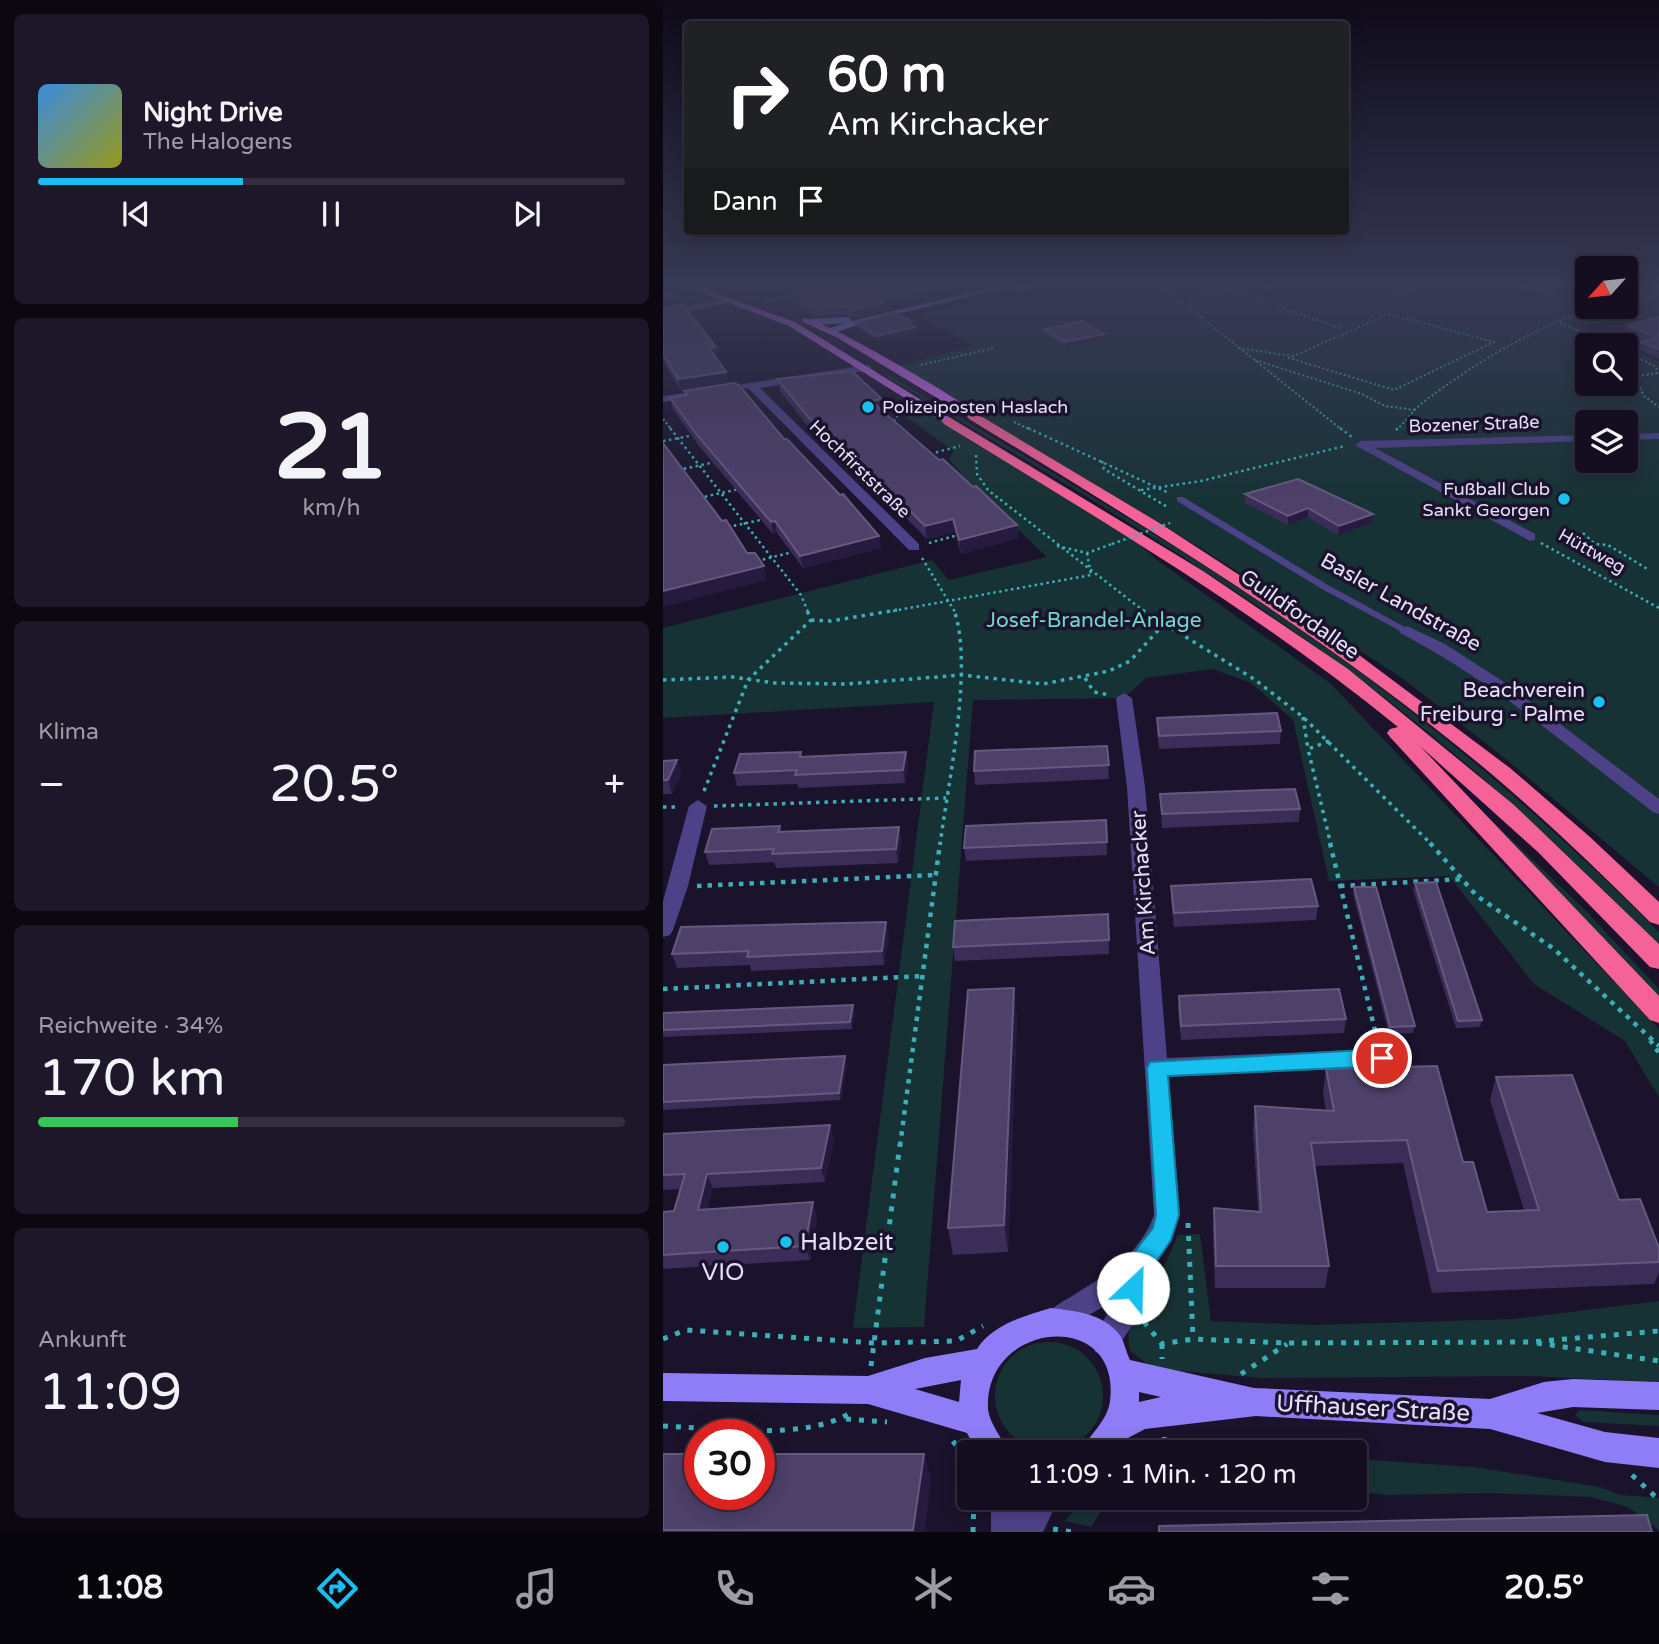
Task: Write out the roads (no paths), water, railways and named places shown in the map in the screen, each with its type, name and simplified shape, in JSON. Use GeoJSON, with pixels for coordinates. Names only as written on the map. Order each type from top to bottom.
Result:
{"type":"FeatureCollection","features":[{"type":"Feature","properties":{"kind":"highway","name":"Guildfordallee"},"geometry":{"type":"LineString","coordinates":[[974,416],[1246,582],[1322,635],[1449,731],[1599,860],[1659,916]]}},
{"type":"Feature","properties":{"kind":"highway","name":"Guildfordallee"},"geometry":{"type":"LineString","coordinates":[[949,421],[1160,551],[1268,621],[1343,675],[1471,779],[1603,900],[1659,960]]}},
{"type":"Feature","properties":{"kind":"highway"},"geometry":{"type":"LineString","coordinates":[[1343,675],[1659,1013]]}},
{"type":"Feature","properties":{"kind":"highway"},"geometry":{"type":"LineString","coordinates":[[1599,860],[1659,898]]}},
{"type":"Feature","properties":{"kind":"main road","name":"Guildfordallee"},"geometry":{"type":"LineString","coordinates":[[853,359],[949,421]]}},
{"type":"Feature","properties":{"kind":"main road","name":"Guildfordallee"},"geometry":{"type":"LineString","coordinates":[[880,359],[974,416]]}},
{"type":"Feature","properties":{"kind":"main road"},"geometry":{"type":"LineString","coordinates":[[867,368],[886,363]]}},
{"type":"Feature","properties":{"kind":"street"},"geometry":{"type":"LineString","coordinates":[[826,372],[839,363],[840,359]]}},
{"type":"Feature","properties":{"kind":"street"},"geometry":{"type":"LineString","coordinates":[[772,383],[826,372],[867,368]]}},
{"type":"Feature","properties":{"kind":"street"},"geometry":{"type":"LineString","coordinates":[[725,390],[856,373],[867,368]]}},
{"type":"Feature","properties":{"kind":"street"},"geometry":{"type":"LineString","coordinates":[[663,382],[667,399],[698,394]]}},
{"type":"Feature","properties":{"kind":"street","name":"Hochfirststraße"},"geometry":{"type":"LineString","coordinates":[[752,386],[914,547]]}},
{"type":"Feature","properties":{"kind":"street"},"geometry":{"type":"LineString","coordinates":[[1638,437],[1659,436]]}},
{"type":"Feature","properties":{"kind":"street","name":"Bozener Straße"},"geometry":{"type":"LineString","coordinates":[[1361,445],[1575,438]]}},
{"type":"Feature","properties":{"kind":"street","name":"Hüttweg"},"geometry":{"type":"LineString","coordinates":[[1361,445],[1530,537]]}},
{"type":"Feature","properties":{"kind":"street","name":"Basler Landstraße"},"geometry":{"type":"LineString","coordinates":[[1407,631],[1440,646],[1482,674],[1659,808]]}},
{"type":"Feature","properties":{"kind":"street","name":"Am Kirchacker"},"geometry":{"type":"LineString","coordinates":[[1105,1342],[1126,1310],[1139,1266],[1163,1232],[1168,1215],[1133,758],[1124,698]]}},
{"type":"Feature","properties":{"kind":"street"},"geometry":{"type":"LineString","coordinates":[[663,930],[678,887],[698,806]]}},
{"type":"Feature","properties":{"kind":"street"},"geometry":{"type":"LineString","coordinates":[[1157,1068],[1382,1058]]}},
{"type":"Feature","properties":{"kind":"street","name":"Am Kirchacker"},"geometry":{"type":"LineString","coordinates":[[1057,1321],[1139,1266]]}},
{"type":"Feature","properties":{"kind":"street"},"geometry":{"type":"LineString","coordinates":[[986,1440],[975,1421],[975,1391],[984,1362],[1000,1343],[1020,1329],[1057,1321],[1091,1331],[1105,1342]]}},
{"type":"Feature","properties":{"kind":"street","name":"Uffhauser Straße"},"geometry":{"type":"LineString","coordinates":[[1105,1342],[1122,1372],[1124,1400],[1116,1428],[1106,1440]]}},
{"type":"Feature","properties":{"kind":"street"},"geometry":{"type":"LineString","coordinates":[[868,1390],[925,1372],[984,1362]]}},
{"type":"Feature","properties":{"kind":"street","name":"Uffhauser Straße"},"geometry":{"type":"LineString","coordinates":[[1122,1372],[1145,1380],[1213,1389],[1256,1402]]}},
{"type":"Feature","properties":{"kind":"street"},"geometry":{"type":"LineString","coordinates":[[663,1387],[868,1390],[975,1421]]}},
{"type":"Feature","properties":{"kind":"street","name":"Uffhauser Straße"},"geometry":{"type":"LineString","coordinates":[[1490,1414],[1543,1396],[1573,1393],[1659,1396]]}},
{"type":"Feature","properties":{"kind":"street","name":"Uffhauser Straße"},"geometry":{"type":"LineString","coordinates":[[1116,1428],[1142,1415],[1162,1410],[1256,1402],[1490,1414],[1605,1447],[1659,1452]]}},
{"type":"Feature","properties":{"kind":"street"},"geometry":{"type":"LineString","coordinates":[[1006,1510],[1007,1532]]}},
{"type":"Feature","properties":{"kind":"street"},"geometry":{"type":"LineString","coordinates":[[1026,1532],[1038,1510]]}},
{"type":"Feature","properties":{"kind":"lane","name":"Basler Landstraße"},"geometry":{"type":"LineString","coordinates":[[1180,499],[1325,587],[1407,631]]}},
{"type":"Feature","properties":{"kind":"place","name":"Polizeiposten Haslach"},"geometry":{"type":"Point","coordinates":[868,407]}},
{"type":"Feature","properties":{"kind":"place","name":"Fußball Club Sankt Georgen"},"geometry":{"type":"Point","coordinates":[1564,499]}},
{"type":"Feature","properties":{"kind":"place","name":"Beachverein Freiburg - Palme"},"geometry":{"type":"Point","coordinates":[1599,702]}},
{"type":"Feature","properties":{"kind":"place","name":"Halbzeit"},"geometry":{"type":"Point","coordinates":[786,1242]}},
{"type":"Feature","properties":{"kind":"place","name":"VIO"},"geometry":{"type":"Point","coordinates":[723,1247]}},
{"type":"Feature","properties":{"kind":"park label","name":"Josef-Brandel-Anlage"},"geometry":{"type":"Point","coordinates":[1094,620]}}]}
